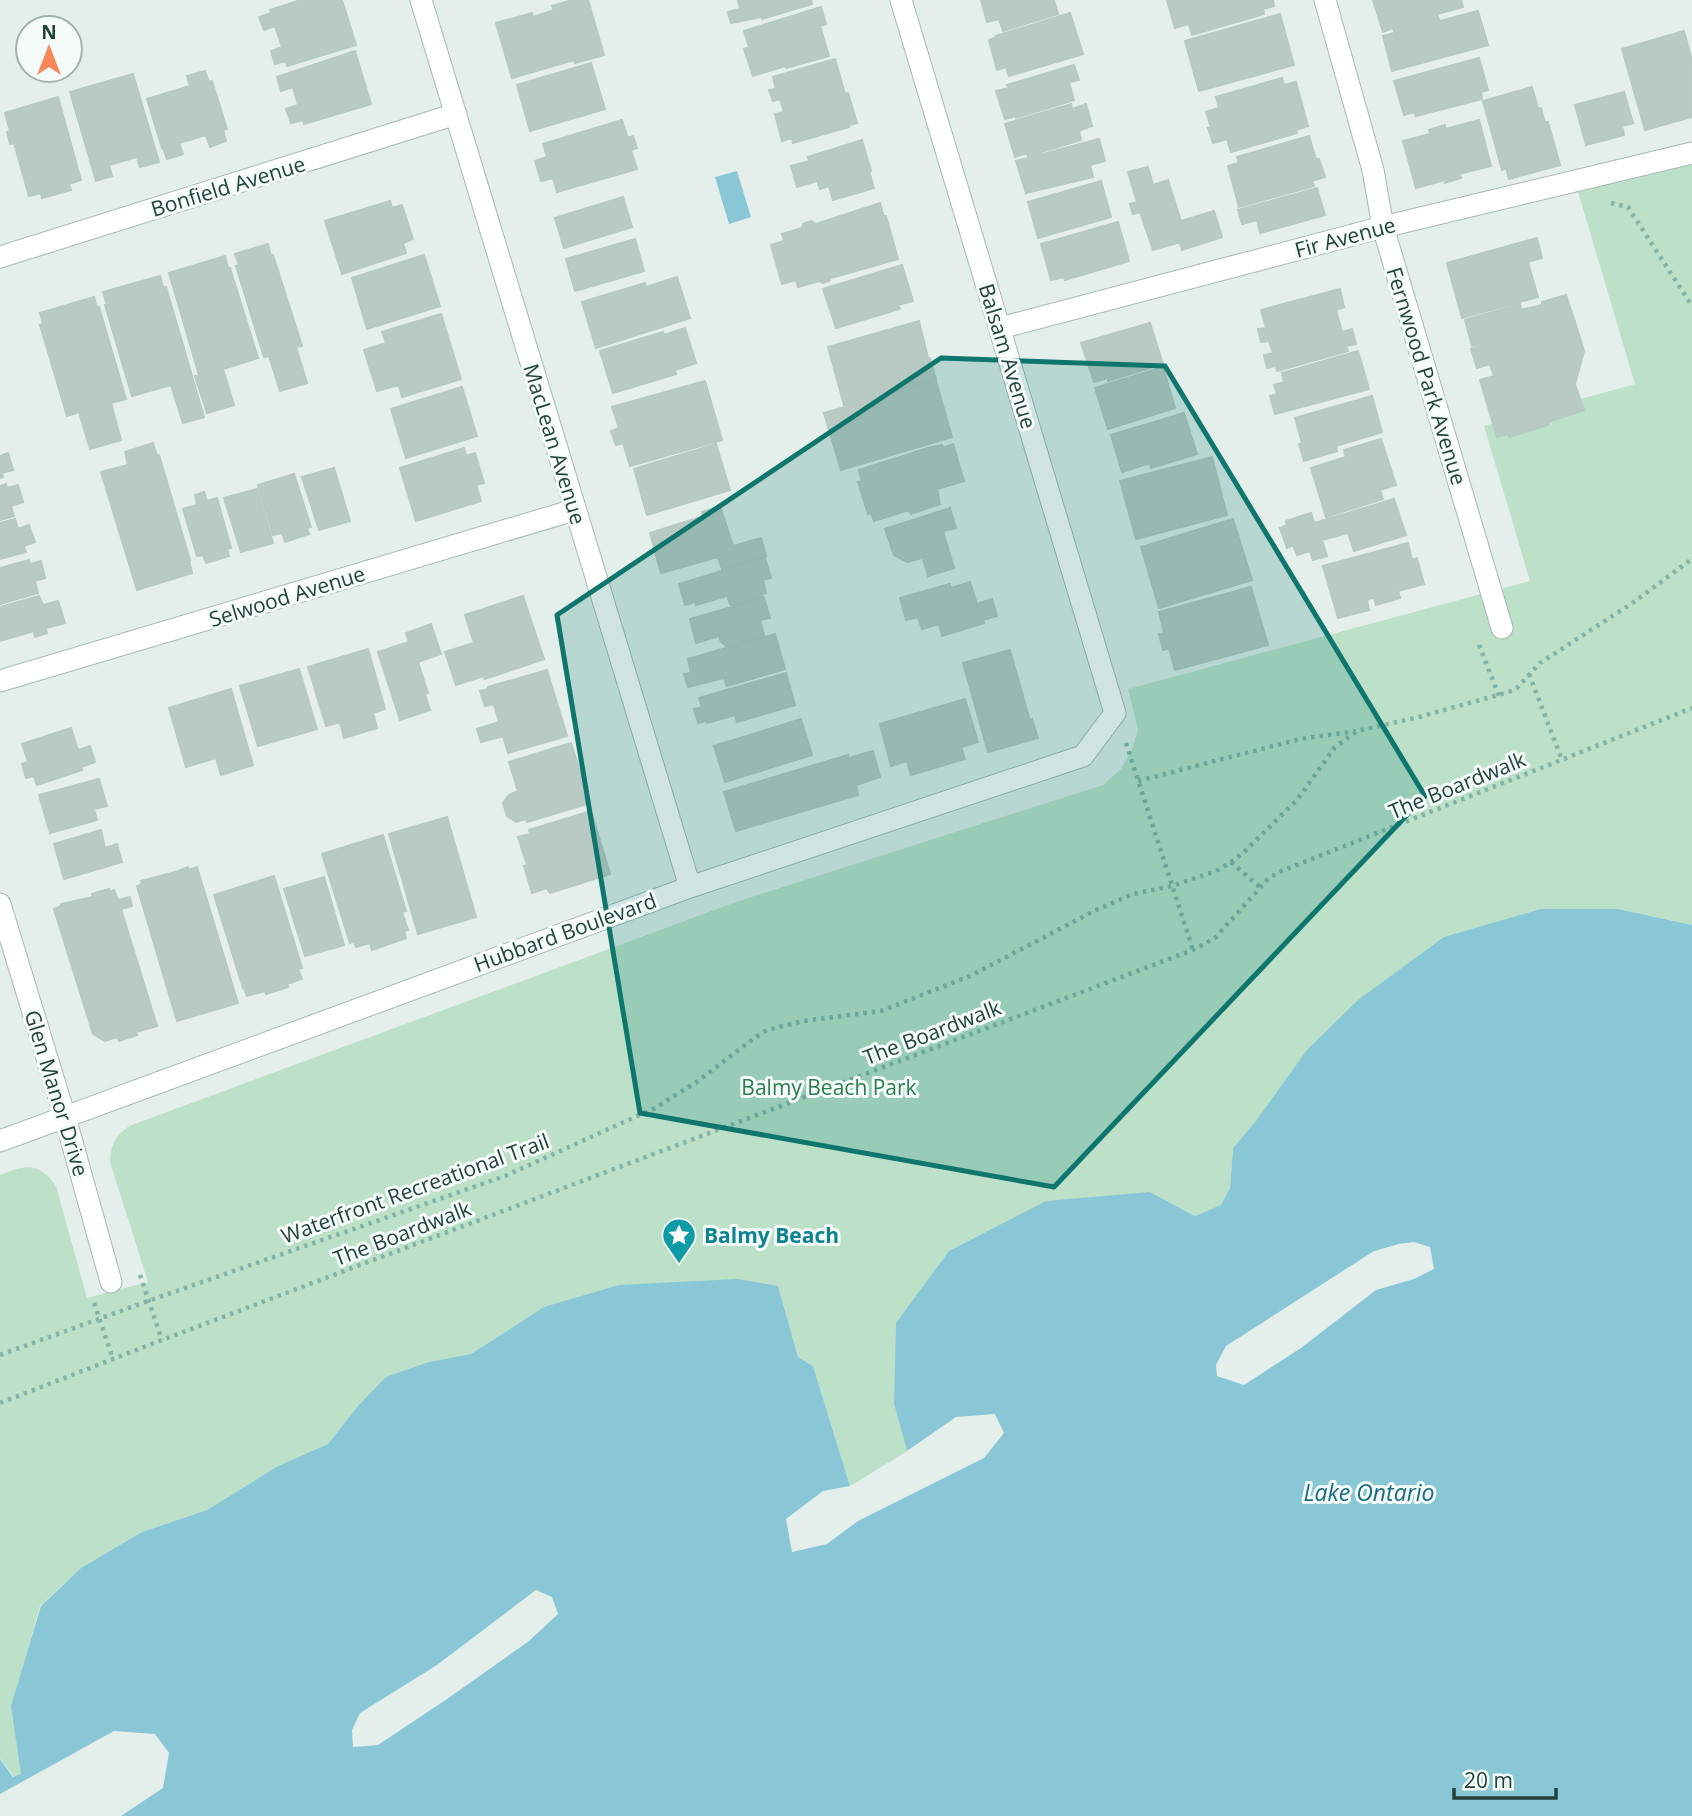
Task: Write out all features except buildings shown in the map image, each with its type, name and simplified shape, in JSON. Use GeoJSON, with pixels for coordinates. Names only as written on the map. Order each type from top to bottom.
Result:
{"type":"FeatureCollection","features":[{"type":"Feature","properties":{"kind":"street","name":"MacLean Avenue"},"geometry":{"type":"LineString","coordinates":[[421,0],[690,887]]}},
{"type":"Feature","properties":{"kind":"street","name":"Balsam Avenue"},"geometry":{"type":"LineString","coordinates":[[901,0],[1115,713]]}},
{"type":"Feature","properties":{"kind":"street","name":"Fernwood Park Avenue"},"geometry":{"type":"LineString","coordinates":[[1325,0],[1373,170],[1382,227],[1502,628]]}},
{"type":"Feature","properties":{"kind":"street","name":"Bonfield Avenue"},"geometry":{"type":"LineString","coordinates":[[0,257],[456,114]]}},
{"type":"Feature","properties":{"kind":"street","name":"Fir Avenue"},"geometry":{"type":"LineString","coordinates":[[1000,328],[1382,227],[1692,153]]}},
{"type":"Feature","properties":{"kind":"street","name":"Selwood Avenue"},"geometry":{"type":"LineString","coordinates":[[0,681],[575,510]]}},
{"type":"Feature","properties":{"kind":"street","name":"Hubbard Boulevard"},"geometry":{"type":"LineString","coordinates":[[0,1141],[690,887],[1083,756],[1115,713]]}},
{"type":"Feature","properties":{"kind":"street","name":"Glen Manor Drive"},"geometry":{"type":"LineString","coordinates":[[0,904],[65,1117],[111,1282]]}},
{"type":"Feature","properties":{"kind":"path"},"geometry":{"type":"LineString","coordinates":[[1603,203],[1629,207],[1692,306]]}},
{"type":"Feature","properties":{"kind":"path","name":"Waterfront Recreational Trail"},"geometry":{"type":"LineString","coordinates":[[0,1355],[505,1176],[654,1108],[698,1081],[767,1030],[803,1021],[881,1011],[970,976],[1094,911],[1133,894],[1172,886],[1216,871],[1231,862],[1297,800],[1335,747],[1357,731],[1499,696],[1517,688],[1540,663],[1630,604],[1692,559]]}},
{"type":"Feature","properties":{"kind":"path"},"geometry":{"type":"LineString","coordinates":[[1529,674],[1562,760]]}},
{"type":"Feature","properties":{"kind":"path","name":"The Boardwalk"},"geometry":{"type":"LineString","coordinates":[[0,1403],[1193,950],[1215,938],[1268,879],[1284,870],[1692,708]]}},
{"type":"Feature","properties":{"kind":"path"},"geometry":{"type":"LineString","coordinates":[[1115,713],[1193,950]]}},
{"type":"Feature","properties":{"kind":"path"},"geometry":{"type":"LineString","coordinates":[[1138,781],[1300,739],[1357,731]]}},
{"type":"Feature","properties":{"kind":"path"},"geometry":{"type":"LineString","coordinates":[[1231,862],[1261,888]]}},
{"type":"Feature","properties":{"kind":"path"},"geometry":{"type":"LineString","coordinates":[[148,1301],[162,1340]]}},
{"type":"Feature","properties":{"kind":"path"},"geometry":{"type":"LineString","coordinates":[[99,1319],[113,1359]]}},
{"type":"Feature","properties":{"kind":"highlighted area"},"geometry":{"type":"Polygon","coordinates":[[[941,358],[1165,366],[1425,796],[1054,1187],[640,1113],[557,615],[941,358]]]}},
{"type":"Feature","properties":{"kind":"green space","name":"Balmy Beach Park"},"geometry":{"type":"Polygon","coordinates":[[[1692,160],[1692,925],[1618,909],[1256,1121],[1233,1148],[1230,1188],[1222,1205],[1195,1216],[1150,1192],[894,1404],[907,1451],[850,1486],[813,1366],[798,1357],[778,1286],[544,1307],[472,1354],[429,1362],[358,1406],[328,1444],[278,1466],[207,1510],[142,1532],[81,1568],[40,1606],[12,1706],[21,1774],[14,1777],[0,1758],[0,1175],[31,1167],[44,1172],[56,1186],[87,1298],[148,1282],[110,1162],[115,1142],[129,1126],[736,902],[1103,785],[1121,769],[1138,730],[1128,689],[1530,581],[1484,426],[1635,384],[1578,192],[1692,160]]]}},
{"type":"Feature","properties":{"kind":"water"},"geometry":{"type":"Polygon","coordinates":[[[737,171],[751,217],[729,224],[715,177],[737,171]]]}},
{"type":"Feature","properties":{"kind":"water","name":"Lake Ontario"},"geometry":{"type":"Polygon","coordinates":[[[1541,909],[1618,909],[1692,925],[1692,1816],[0,1816],[0,1759],[13,1777],[21,1774],[11,1706],[41,1606],[81,1568],[142,1532],[207,1510],[278,1466],[328,1444],[358,1406],[386,1377],[429,1362],[471,1354],[544,1307],[619,1285],[737,1279],[778,1286],[798,1357],[813,1366],[850,1486],[907,1451],[894,1404],[896,1323],[949,1251],[1046,1201],[1150,1192],[1195,1216],[1221,1205],[1230,1188],[1233,1148],[1307,1050],[1358,1000],[1444,937],[1541,909]]]}},
{"type":"Feature","properties":{"kind":"pier"},"geometry":{"type":"Polygon","coordinates":[[[1414,1242],[1430,1247],[1434,1269],[1414,1279],[1376,1290],[1301,1348],[1244,1385],[1217,1376],[1216,1365],[1226,1346],[1374,1251],[1414,1242]]]}},
{"type":"Feature","properties":{"kind":"pier"},"geometry":{"type":"Polygon","coordinates":[[[995,1414],[1004,1433],[984,1458],[858,1521],[827,1544],[792,1552],[786,1519],[823,1491],[850,1486],[956,1417],[995,1414]]]}},
{"type":"Feature","properties":{"kind":"pier"},"geometry":{"type":"Polygon","coordinates":[[[536,1590],[552,1597],[558,1614],[529,1641],[378,1745],[353,1747],[352,1730],[360,1713],[437,1665],[536,1590]]]}},
{"type":"Feature","properties":{"kind":"pier"},"geometry":{"type":"Polygon","coordinates":[[[114,1731],[155,1734],[169,1753],[163,1788],[121,1816],[0,1816],[0,1794],[114,1731]]]}},
{"type":"Feature","properties":{"kind":"place","name":"Balmy Beach"},"geometry":{"type":"Point","coordinates":[679,1265]}}]}
